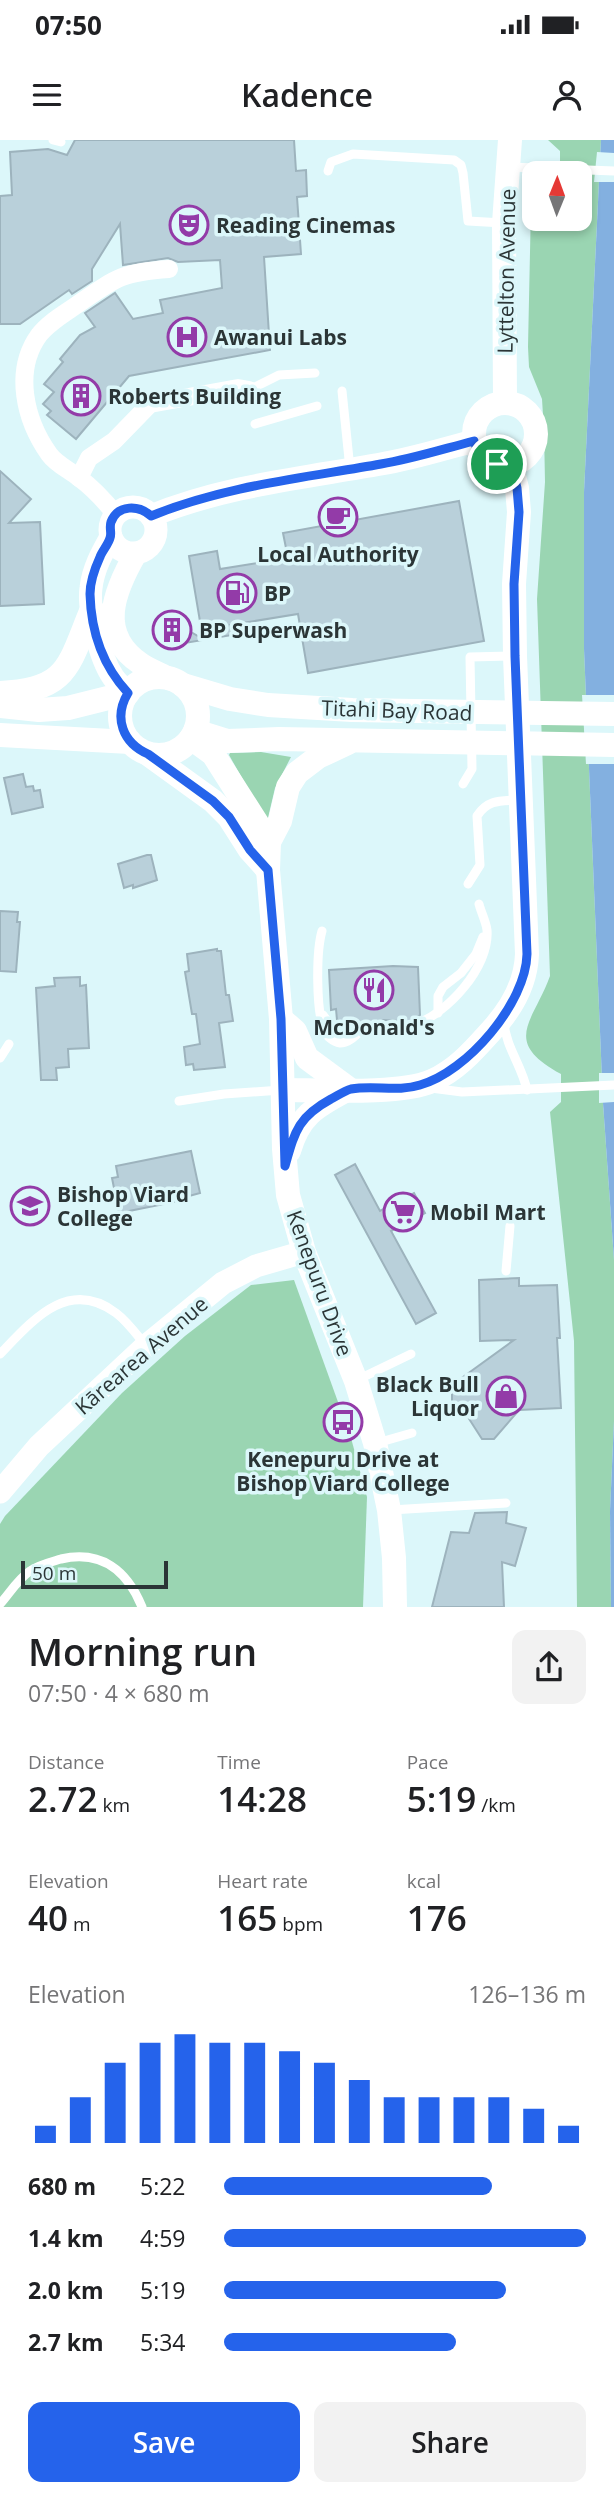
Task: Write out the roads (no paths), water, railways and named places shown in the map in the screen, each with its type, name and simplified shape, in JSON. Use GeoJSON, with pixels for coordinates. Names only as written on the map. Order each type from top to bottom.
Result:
{"type":"FeatureCollection","features":[{"type":"Feature","properties":{"kind":"main road","name":"Lyttelton Avenue"},"geometry":{"type":"LineString","coordinates":[[505,402],[505,223],[510,140]]}},
{"type":"Feature","properties":{"kind":"main road"},"geometry":{"type":"LineString","coordinates":[[505,402],[517,405],[527,412],[534,422],[534,446],[527,456],[511,464],[497,464],[485,458],[474,441],[474,427],[480,414],[491,405],[505,402]]}},
{"type":"Feature","properties":{"kind":"main road"},"geometry":{"type":"LineString","coordinates":[[283,1090],[403,1089],[432,1081],[464,1061],[503,1017],[520,989],[527,964],[515,656],[514,584],[519,512],[511,464]]}},
{"type":"Feature","properties":{"kind":"main road"},"geometry":{"type":"LineString","coordinates":[[0,693],[40,688],[58,678],[68,665],[92,610]]}},
{"type":"Feature","properties":{"kind":"main road"},"geometry":{"type":"LineString","coordinates":[[0,735],[139,748],[160,755],[172,753],[193,735],[198,721],[195,701],[177,682],[147,679],[136,685],[128,693],[120,712],[121,723],[139,748],[213,801],[229,817],[250,850],[268,870]]}},
{"type":"Feature","properties":{"kind":"main road","name":"Titahi Bay Road"},"geometry":{"type":"LineString","coordinates":[[177,682],[230,699],[268,705],[352,710],[614,715]]}},
{"type":"Feature","properties":{"kind":"main road"},"geometry":{"type":"LineString","coordinates":[[0,706],[40,710],[68,708],[128,693]]}},
{"type":"Feature","properties":{"kind":"main road"},"geometry":{"type":"LineString","coordinates":[[193,735],[213,754],[269,842]]}},
{"type":"Feature","properties":{"kind":"main road","name":"Titahi Bay Road"},"geometry":{"type":"LineString","coordinates":[[193,735],[227,741],[279,739],[614,745]]}},
{"type":"Feature","properties":{"kind":"main road"},"geometry":{"type":"LineString","coordinates":[[269,842],[280,821],[288,787],[297,773],[318,757],[351,741]]}},
{"type":"Feature","properties":{"kind":"main road","name":"Kenepuru Drive"},"geometry":{"type":"LineString","coordinates":[[269,842],[268,870],[281,1019],[288,1195],[304,1252],[356,1381],[375,1443],[387,1499],[394,1558],[395,1607]]}},
{"type":"Feature","properties":{"kind":"main road"},"geometry":{"type":"LineString","coordinates":[[281,1019],[295,1031],[307,1058],[349,1089]]}},
{"type":"Feature","properties":{"kind":"main road"},"geometry":{"type":"LineString","coordinates":[[285,1166],[292,1140],[305,1117],[349,1089]]}},
{"type":"Feature","properties":{"kind":"street"},"geometry":{"type":"LineString","coordinates":[[128,693],[113,677],[102,655],[92,610],[91,585],[100,557],[113,526],[121,510],[134,507],[141,509],[151,516],[156,529],[153,542],[143,551],[130,553],[118,548],[113,526],[103,498],[50,457],[27,412],[23,389],[29,354],[39,335],[53,321],[118,277],[138,271],[169,270]]}},
{"type":"Feature","properties":{"kind":"street"},"geometry":{"type":"LineString","coordinates":[[79,478],[89,458],[114,441],[150,404],[238,388],[249,390]]}},
{"type":"Feature","properties":{"kind":"street"},"geometry":{"type":"LineString","coordinates":[[151,516],[221,493],[404,459],[474,441]]}},
{"type":"Feature","properties":{"kind":"street"},"geometry":{"type":"LineString","coordinates":[[136,553],[115,594],[111,616],[116,632],[123,648],[140,664],[177,682]]}},
{"type":"Feature","properties":{"kind":"street","name":"Kārearea Avenue"},"geometry":{"type":"LineString","coordinates":[[0,1492],[39,1446],[146,1346],[223,1283],[237,1274],[304,1252]]}},
{"type":"Feature","properties":{"kind":"lane"},"geometry":{"type":"LineString","coordinates":[[328,171],[331,162],[353,154],[454,160],[461,165],[463,173],[468,220],[505,223]]}},
{"type":"Feature","properties":{"kind":"lane"},"geometry":{"type":"LineString","coordinates":[[508,167],[614,171]]}},
{"type":"Feature","properties":{"kind":"lane"},"geometry":{"type":"LineString","coordinates":[[249,390],[278,375],[315,373]]}},
{"type":"Feature","properties":{"kind":"lane"},"geometry":{"type":"LineString","coordinates":[[342,391],[350,469]]}},
{"type":"Feature","properties":{"kind":"lane"},"geometry":{"type":"LineString","coordinates":[[255,424],[317,406]]}},
{"type":"Feature","properties":{"kind":"lane"},"geometry":{"type":"LineString","coordinates":[[463,784],[472,769],[470,657],[515,656]]}},
{"type":"Feature","properties":{"kind":"lane"},"geometry":{"type":"LineString","coordinates":[[468,884],[480,865],[477,816],[492,801],[521,800]]}},
{"type":"Feature","properties":{"kind":"lane"},"geometry":{"type":"LineString","coordinates":[[414,1025],[427,1021],[438,1013],[478,970],[485,950],[487,929],[479,904]]}},
{"type":"Feature","properties":{"kind":"lane"},"geometry":{"type":"LineString","coordinates":[[438,1013],[438,996],[443,987],[461,973],[476,954],[487,929]]}},
{"type":"Feature","properties":{"kind":"lane"},"geometry":{"type":"LineString","coordinates":[[321,931],[318,947],[320,1010],[324,1031],[331,1039],[340,1043],[350,1040],[363,1029]]}},
{"type":"Feature","properties":{"kind":"lane"},"geometry":{"type":"LineString","coordinates":[[503,1017],[505,1035],[524,1074],[527,1090]]}},
{"type":"Feature","properties":{"kind":"lane"},"geometry":{"type":"LineString","coordinates":[[383,1027],[395,1027]]}},
{"type":"Feature","properties":{"kind":"lane"},"geometry":{"type":"LineString","coordinates":[[0,1058],[9,1044]]}},
{"type":"Feature","properties":{"kind":"lane"},"geometry":{"type":"LineString","coordinates":[[418,1086],[462,1092],[614,1085]]}},
{"type":"Feature","properties":{"kind":"lane"},"geometry":{"type":"LineString","coordinates":[[179,1101],[224,1094],[283,1090]]}},
{"type":"Feature","properties":{"kind":"lane"},"geometry":{"type":"LineString","coordinates":[[506,1271],[510,1226]]}},
{"type":"Feature","properties":{"kind":"lane"},"geometry":{"type":"LineString","coordinates":[[0,1354],[45,1311],[65,1301],[76,1300],[87,1300],[113,1311],[146,1346]]}},
{"type":"Feature","properties":{"kind":"lane"},"geometry":{"type":"LineString","coordinates":[[356,1381],[411,1354]]}},
{"type":"Feature","properties":{"kind":"lane"},"geometry":{"type":"LineString","coordinates":[[375,1443],[412,1433]]}},
{"type":"Feature","properties":{"kind":"lane"},"geometry":{"type":"LineString","coordinates":[[387,1499],[429,1481]]}},
{"type":"Feature","properties":{"kind":"lane"},"geometry":{"type":"LineString","coordinates":[[387,1499],[506,1503]]}},
{"type":"Feature","properties":{"kind":"lane"},"geometry":{"type":"LineString","coordinates":[[0,1604],[29,1571],[72,1556],[87,1556],[118,1570],[130,1583],[142,1607]]}},
{"type":"Feature","properties":{"kind":"water"},"geometry":{"type":"Polygon","coordinates":[[[601,140],[614,140],[614,1260],[603,1103],[584,649],[584,492],[601,140]]]}},
{"type":"Feature","properties":{"kind":"water"},"geometry":{"type":"Polygon","coordinates":[[[614,1421],[614,1607],[611,1607],[610,1511],[614,1421]]]}},
{"type":"Feature","properties":{"kind":"place","name":"Reading Cinemas"},"geometry":{"type":"Point","coordinates":[189,225]}},
{"type":"Feature","properties":{"kind":"place","name":"Awanui Labs"},"geometry":{"type":"Point","coordinates":[187,337]}},
{"type":"Feature","properties":{"kind":"place","name":"Roberts Building"},"geometry":{"type":"Point","coordinates":[81,396]}},
{"type":"Feature","properties":{"kind":"place","name":"Local Authority"},"geometry":{"type":"Point","coordinates":[338,517]}},
{"type":"Feature","properties":{"kind":"place","name":"BP"},"geometry":{"type":"Point","coordinates":[237,593]}},
{"type":"Feature","properties":{"kind":"place","name":"BP Superwash"},"geometry":{"type":"Point","coordinates":[172,630]}},
{"type":"Feature","properties":{"kind":"place","name":"McDonald's"},"geometry":{"type":"Point","coordinates":[374,990]}},
{"type":"Feature","properties":{"kind":"place","name":"Bishop Viard College"},"geometry":{"type":"Point","coordinates":[30,1206]}},
{"type":"Feature","properties":{"kind":"place","name":"Mobil Mart"},"geometry":{"type":"Point","coordinates":[403,1212]}},
{"type":"Feature","properties":{"kind":"place","name":"Black Bull Liquor"},"geometry":{"type":"Point","coordinates":[506,1396]}},
{"type":"Feature","properties":{"kind":"place","name":"Kenepuru Drive at Bishop Viard College"},"geometry":{"type":"Point","coordinates":[343,1422]}}]}
